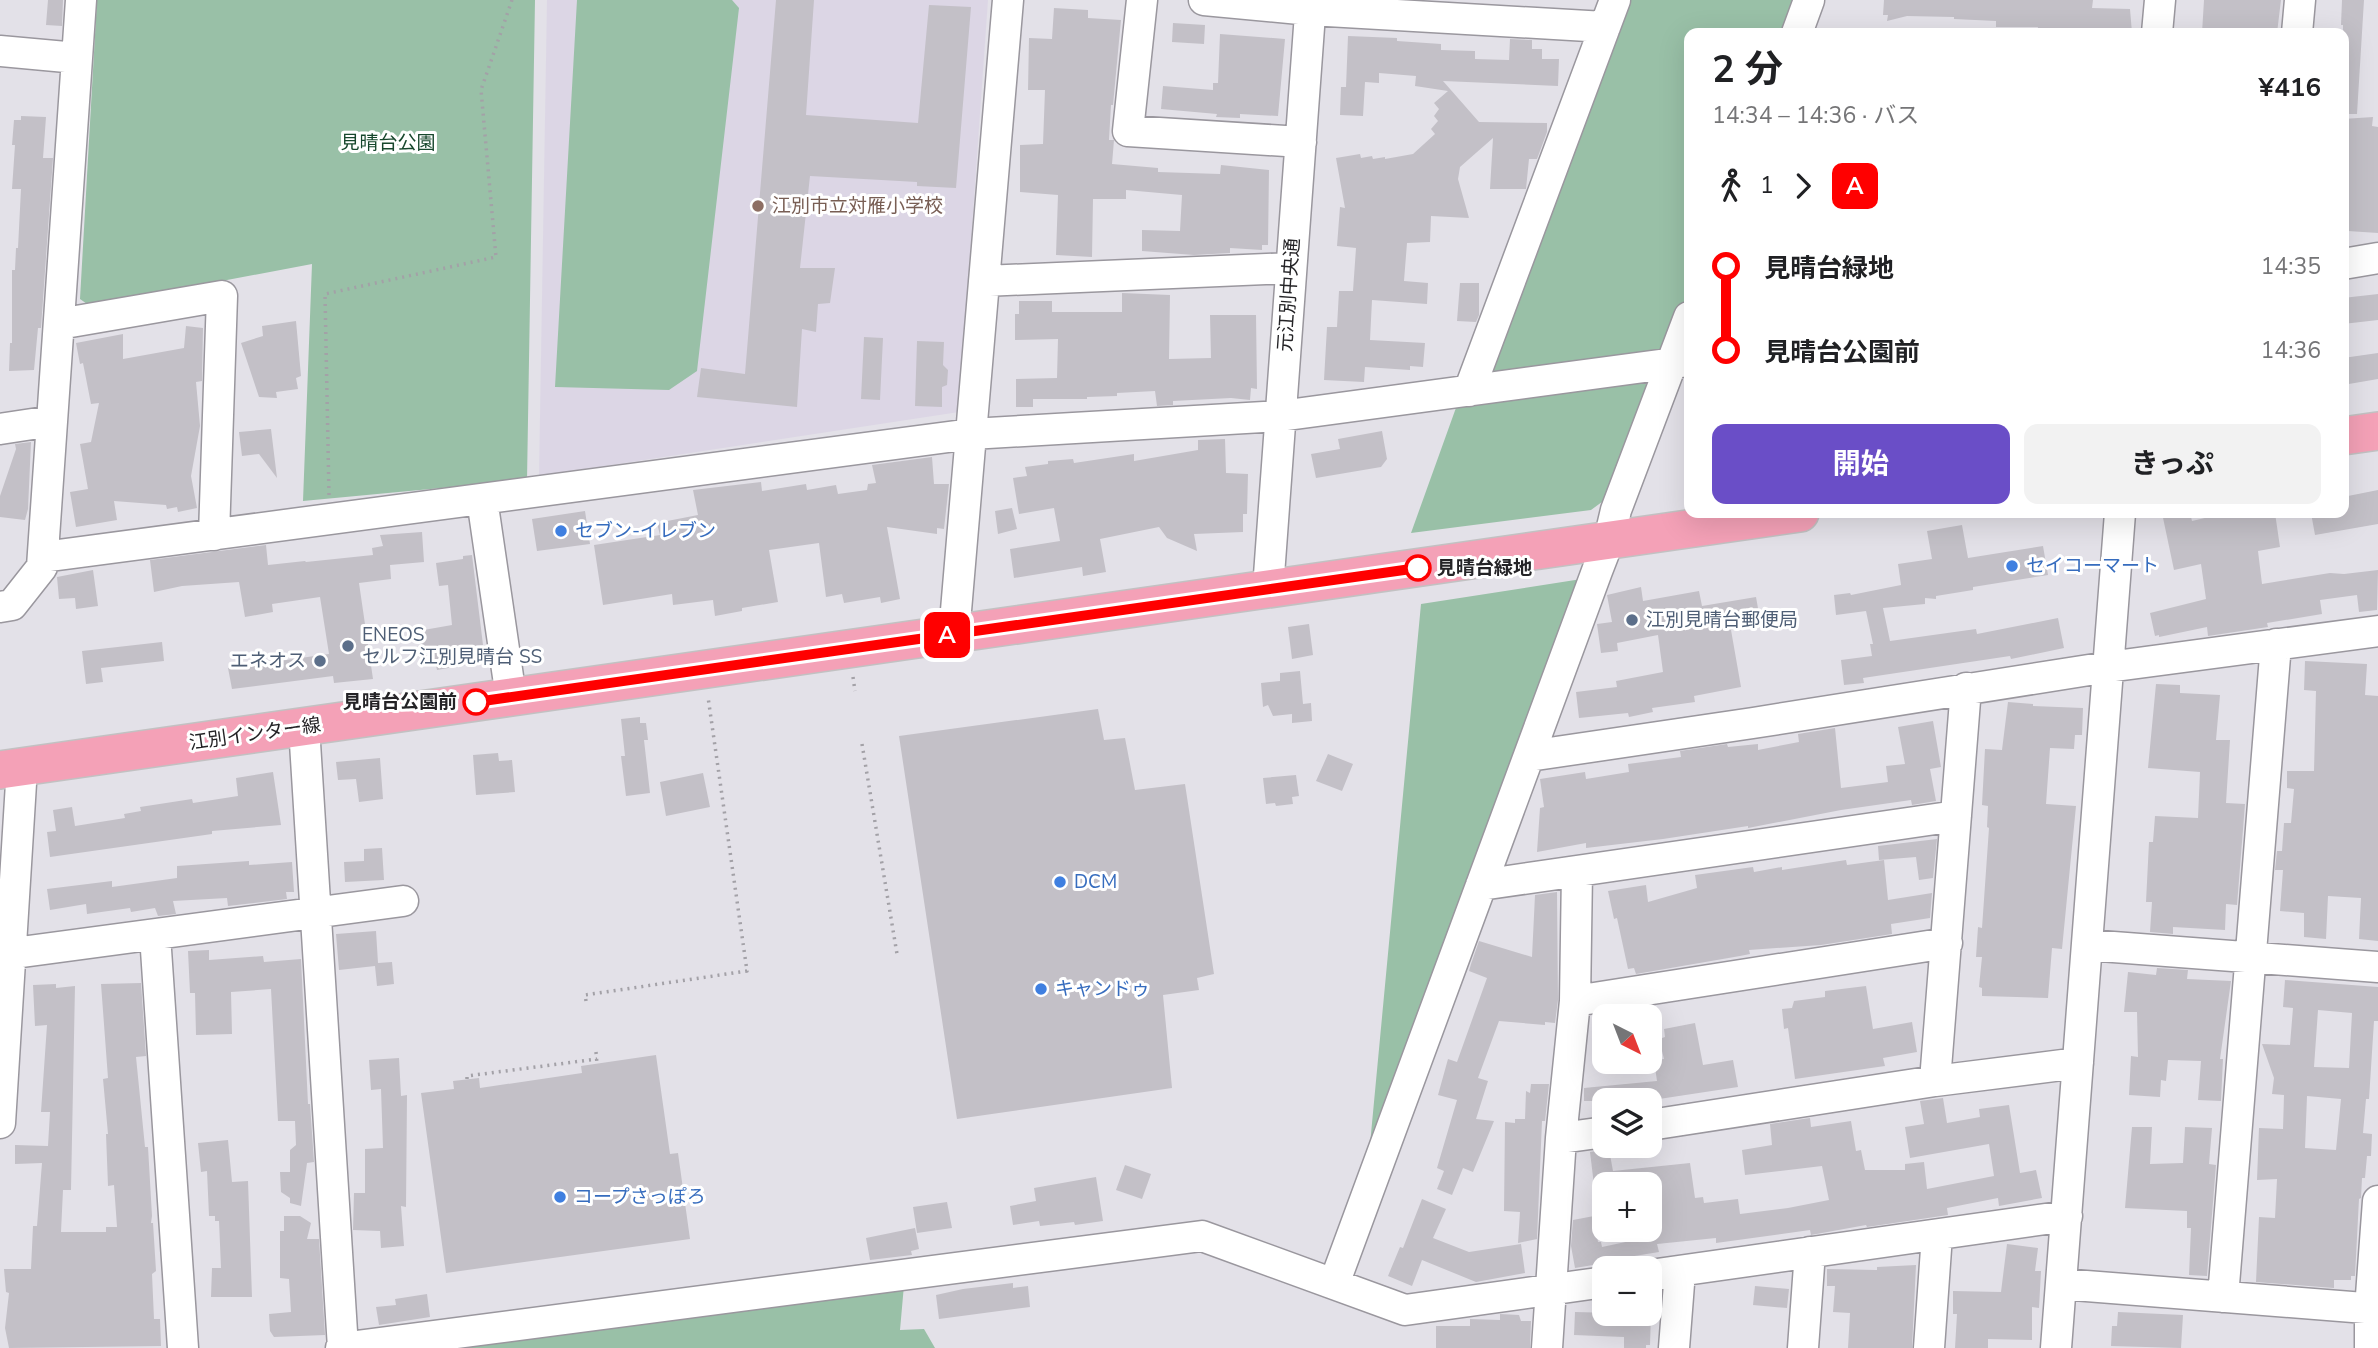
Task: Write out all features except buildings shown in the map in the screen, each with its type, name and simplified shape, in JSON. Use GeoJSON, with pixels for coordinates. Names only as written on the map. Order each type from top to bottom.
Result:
{"type":"FeatureCollection","features":[{"type":"Feature","properties":{"kind":"main road"},"geometry":{"type":"LineString","coordinates":[[2349,435],[2378,431]]}},
{"type":"Feature","properties":{"kind":"main road","name":"江別インター線"},"geometry":{"type":"LineString","coordinates":[[11,768],[1765,518]]}},
{"type":"Feature","properties":{"kind":"street"},"geometry":{"type":"LineString","coordinates":[[0,607],[12,606],[42,567],[81,0]]}},
{"type":"Feature","properties":{"kind":"street"},"geometry":{"type":"LineString","coordinates":[[954,634],[1008,0]]}},
{"type":"Feature","properties":{"kind":"street"},"geometry":{"type":"LineString","coordinates":[[1142,0],[1128,131],[1301,142]]}},
{"type":"Feature","properties":{"kind":"street"},"geometry":{"type":"LineString","coordinates":[[1204,0],[1610,14],[1469,391]]}},
{"type":"Feature","properties":{"kind":"street"},"geometry":{"type":"LineString","coordinates":[[1799,28],[1809,0]]}},
{"type":"Feature","properties":{"kind":"street"},"geometry":{"type":"LineString","coordinates":[[2157,28],[2160,0]]}},
{"type":"Feature","properties":{"kind":"street"},"geometry":{"type":"LineString","coordinates":[[2297,28],[2300,0]]}},
{"type":"Feature","properties":{"kind":"street","name":"元江別中央通"},"geometry":{"type":"LineString","coordinates":[[1268,589],[1311,5]]}},
{"type":"Feature","properties":{"kind":"street"},"geometry":{"type":"LineString","coordinates":[[0,51],[77,58]]}},
{"type":"Feature","properties":{"kind":"street"},"geometry":{"type":"LineString","coordinates":[[2349,263],[2378,258]]}},
{"type":"Feature","properties":{"kind":"street"},"geometry":{"type":"LineString","coordinates":[[984,281],[1291,268]]}},
{"type":"Feature","properties":{"kind":"street"},"geometry":{"type":"LineString","coordinates":[[59,324],[222,296],[214,534]]}},
{"type":"Feature","properties":{"kind":"street"},"geometry":{"type":"LineString","coordinates":[[1334,1284],[1609,540],[1615,512],[1680,363],[1684,343]]}},
{"type":"Feature","properties":{"kind":"street"},"geometry":{"type":"LineString","coordinates":[[43,557],[971,433],[1280,416],[1680,363]]}},
{"type":"Feature","properties":{"kind":"street"},"geometry":{"type":"LineString","coordinates":[[0,429],[52,421]]}},
{"type":"Feature","properties":{"kind":"street"},"geometry":{"type":"LineString","coordinates":[[482,499],[510,697]]}},
{"type":"Feature","properties":{"kind":"street"},"geometry":{"type":"LineString","coordinates":[[2056,1348],[2120,518]]}},
{"type":"Feature","properties":{"kind":"street"},"geometry":{"type":"LineString","coordinates":[[1529,756],[2108,667],[2378,631]]}},
{"type":"Feature","properties":{"kind":"street"},"geometry":{"type":"LineString","coordinates":[[2223,1297],[2276,645]]}},
{"type":"Feature","properties":{"kind":"street"},"geometry":{"type":"LineString","coordinates":[[1936,1081],[1966,688]]}},
{"type":"Feature","properties":{"kind":"street"},"geometry":{"type":"LineString","coordinates":[[304,727],[342,1348],[1202,1236],[1405,1310],[1592,1284]]}},
{"type":"Feature","properties":{"kind":"street"},"geometry":{"type":"LineString","coordinates":[[0,1123],[11,768]]}},
{"type":"Feature","properties":{"kind":"street"},"geometry":{"type":"LineString","coordinates":[[1481,886],[1956,816]]}},
{"type":"Feature","properties":{"kind":"street"},"geometry":{"type":"LineString","coordinates":[[1547,1348],[1561,1138],[1575,1001],[1577,873]]}},
{"type":"Feature","properties":{"kind":"street"},"geometry":{"type":"LineString","coordinates":[[5,954],[403,901]]}},
{"type":"Feature","properties":{"kind":"street"},"geometry":{"type":"LineString","coordinates":[[155,934],[183,1348]]}},
{"type":"Feature","properties":{"kind":"street"},"geometry":{"type":"LineString","coordinates":[[1575,1001],[1947,943]]}},
{"type":"Feature","properties":{"kind":"street"},"geometry":{"type":"LineString","coordinates":[[2087,945],[2378,967]]}},
{"type":"Feature","properties":{"kind":"street"},"geometry":{"type":"LineString","coordinates":[[1662,1123],[1936,1081],[2078,1063]]}},
{"type":"Feature","properties":{"kind":"street"},"geometry":{"type":"LineString","coordinates":[[1561,1138],[1592,1134]]}},
{"type":"Feature","properties":{"kind":"street"},"geometry":{"type":"LineString","coordinates":[[2370,1348],[2378,1201]]}},
{"type":"Feature","properties":{"kind":"street"},"geometry":{"type":"LineString","coordinates":[[1662,1273],[2067,1216]]}},
{"type":"Feature","properties":{"kind":"street"},"geometry":{"type":"LineString","coordinates":[[1929,1348],[1937,1234]]}},
{"type":"Feature","properties":{"kind":"street"},"geometry":{"type":"LineString","coordinates":[[1803,1348],[1810,1252]]}},
{"type":"Feature","properties":{"kind":"street"},"geometry":{"type":"LineString","coordinates":[[1674,1348],[1680,1271]]}},
{"type":"Feature","properties":{"kind":"street"},"geometry":{"type":"LineString","coordinates":[[2062,1283],[2374,1309]]}},
{"type":"Feature","properties":{"kind":"path"},"geometry":{"type":"LineString","coordinates":[[330,507],[324,294],[496,257],[481,89],[512,0]]}},
{"type":"Feature","properties":{"kind":"path"},"geometry":{"type":"LineString","coordinates":[[853,677],[855,691]]}},
{"type":"Feature","properties":{"kind":"path"},"geometry":{"type":"LineString","coordinates":[[586,1001],[585,995],[747,971],[708,695]]}},
{"type":"Feature","properties":{"kind":"path"},"geometry":{"type":"LineString","coordinates":[[862,744],[897,954]]}},
{"type":"Feature","properties":{"kind":"path"},"geometry":{"type":"LineString","coordinates":[[467,1079],[467,1076],[597,1061],[596,1052]]}},
{"type":"Feature","properties":{"kind":"shaded area","name":"江別市立対雁小学校"},"geometry":{"type":"Polygon","coordinates":[[[547,0],[988,0],[959,412],[539,476],[547,0]]]}},
{"type":"Feature","properties":{"kind":"green space","name":"見晴台公園"},"geometry":{"type":"Polygon","coordinates":[[[97,0],[535,0],[527,480],[303,501],[312,264],[90,306],[80,299],[97,0]]]}},
{"type":"Feature","properties":{"kind":"green space"},"geometry":{"type":"Polygon","coordinates":[[[577,0],[732,0],[739,8],[697,371],[669,390],[555,387],[577,0]]]}},
{"type":"Feature","properties":{"kind":"green space"},"geometry":{"type":"Polygon","coordinates":[[[1623,0],[1801,0],[1790,28],[1684,28],[1684,307],[1666,353],[1485,374],[1623,0]]]}},
{"type":"Feature","properties":{"kind":"green space"},"geometry":{"type":"Polygon","coordinates":[[[1642,379],[1651,391],[1610,496],[1591,510],[1411,533],[1457,405],[1642,379]]]}},
{"type":"Feature","properties":{"kind":"green space"},"geometry":{"type":"Polygon","coordinates":[[[1588,578],[1369,1155],[1421,604],[1588,578]]]}},
{"type":"Feature","properties":{"kind":"green space"},"geometry":{"type":"Polygon","coordinates":[[[904,1285],[900,1330],[924,1329],[935,1348],[431,1348],[904,1285]]]}},
{"type":"Feature","properties":{"kind":"bus line","name":"A"},"geometry":{"type":"LineString","coordinates":[[476,702],[1418,568]]}},
{"type":"Feature","properties":{"kind":"place","name":"江別市立対雁小学校"},"geometry":{"type":"Point","coordinates":[758,206]}},
{"type":"Feature","properties":{"kind":"place","name":"セブン-イレブン"},"geometry":{"type":"Point","coordinates":[561,531]}},
{"type":"Feature","properties":{"kind":"place","name":"セイコーマート"},"geometry":{"type":"Point","coordinates":[2012,566]}},
{"type":"Feature","properties":{"kind":"place","name":"見晴台緑地"},"geometry":{"type":"Point","coordinates":[1418,568]}},
{"type":"Feature","properties":{"kind":"place","name":"江別見晴台郵便局"},"geometry":{"type":"Point","coordinates":[1632,620]}},
{"type":"Feature","properties":{"kind":"place","name":"ENEOS セルフ江別見晴台 SS"},"geometry":{"type":"Point","coordinates":[348,646]}},
{"type":"Feature","properties":{"kind":"place","name":"エネオス"},"geometry":{"type":"Point","coordinates":[320,661]}},
{"type":"Feature","properties":{"kind":"place","name":"見晴台公園前"},"geometry":{"type":"Point","coordinates":[476,702]}},
{"type":"Feature","properties":{"kind":"place","name":"DCM"},"geometry":{"type":"Point","coordinates":[1060,882]}},
{"type":"Feature","properties":{"kind":"place","name":"キャンドゥ"},"geometry":{"type":"Point","coordinates":[1041,989]}},
{"type":"Feature","properties":{"kind":"place","name":"コープさっぽろ"},"geometry":{"type":"Point","coordinates":[560,1197]}}]}
